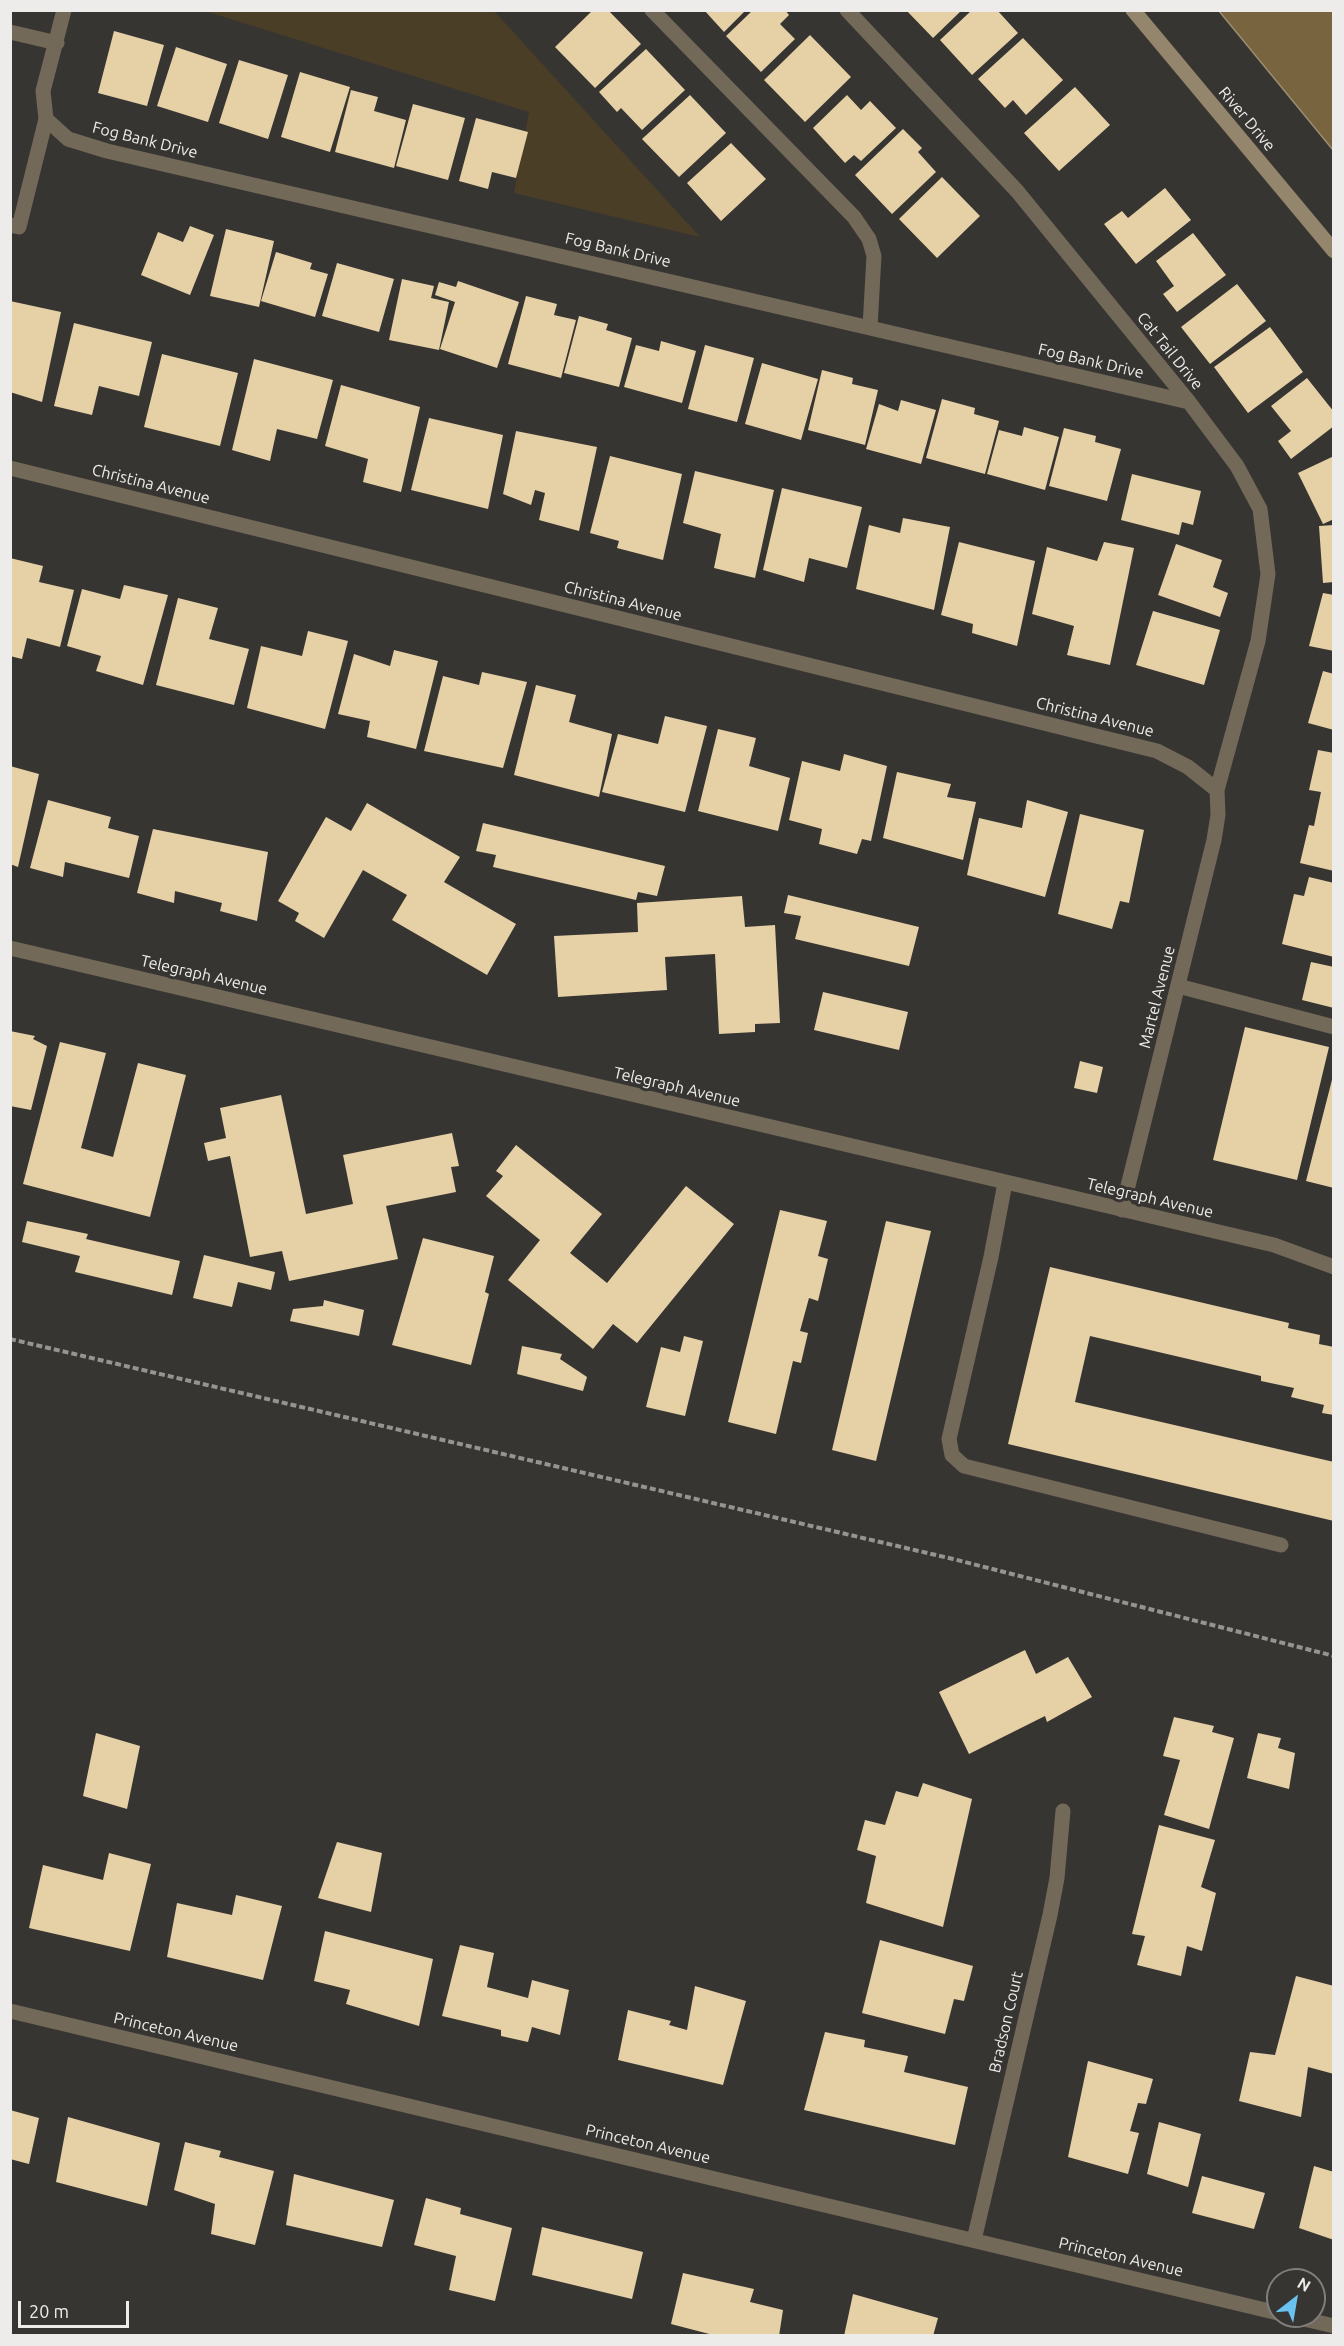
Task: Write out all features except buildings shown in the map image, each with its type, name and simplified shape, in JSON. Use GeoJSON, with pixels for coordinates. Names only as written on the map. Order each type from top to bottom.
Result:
{"type":"FeatureCollection","features":[{"type":"Feature","properties":{"kind":"street"},"geometry":{"type":"LineString","coordinates":[[10,225],[19,227],[46,119],[43,91],[64,10]]}},
{"type":"Feature","properties":{"kind":"street"},"geometry":{"type":"LineString","coordinates":[[652,10],[854,217],[869,239],[874,256],[870,327]]}},
{"type":"Feature","properties":{"kind":"street","name":"Cat Tail Drive"},"geometry":{"type":"LineString","coordinates":[[847,10],[1017,191],[1189,402],[1237,466],[1260,509],[1268,574],[1257,641],[1217,790]]}},
{"type":"Feature","properties":{"kind":"street","name":"River Drive"},"geometry":{"type":"LineString","coordinates":[[1133,10],[1334,251]]}},
{"type":"Feature","properties":{"kind":"street"},"geometry":{"type":"LineString","coordinates":[[10,32],[57,43]]}},
{"type":"Feature","properties":{"kind":"street","name":"Fog Bank Drive"},"geometry":{"type":"LineString","coordinates":[[46,119],[68,139],[106,151],[1189,402]]}},
{"type":"Feature","properties":{"kind":"street","name":"Christina Avenue"},"geometry":{"type":"LineString","coordinates":[[10,468],[1157,751],[1188,767],[1217,790]]}},
{"type":"Feature","properties":{"kind":"street","name":"Martel Avenue"},"geometry":{"type":"LineString","coordinates":[[1122,1210],[1214,840],[1218,815],[1217,790]]}},
{"type":"Feature","properties":{"kind":"street","name":"Telegraph Avenue"},"geometry":{"type":"LineString","coordinates":[[10,948],[1274,1245],[1334,1267]]}},
{"type":"Feature","properties":{"kind":"street"},"geometry":{"type":"LineString","coordinates":[[1178,986],[1334,1027]]}},
{"type":"Feature","properties":{"kind":"street"},"geometry":{"type":"LineString","coordinates":[[1005,1183],[991,1257],[949,1439],[952,1455],[964,1466],[1281,1545]]}},
{"type":"Feature","properties":{"kind":"street","name":"Bradson Court"},"geometry":{"type":"LineString","coordinates":[[974,2240],[1050,1915],[1057,1878],[1063,1811]]}},
{"type":"Feature","properties":{"kind":"street","name":"Princeton Avenue"},"geometry":{"type":"LineString","coordinates":[[10,2011],[1266,2310]]}},
{"type":"Feature","properties":{"kind":"path"},"geometry":{"type":"LineString","coordinates":[[10,1339],[953,1559],[1334,1656]]}},
{"type":"Feature","properties":{"kind":"shaded area"},"geometry":{"type":"Polygon","coordinates":[[[205,11],[494,11],[700,237],[514,193],[529,112],[205,11]]]}},
{"type":"Feature","properties":{"kind":"shaded area"},"geometry":{"type":"Polygon","coordinates":[[[1219,11],[1333,11],[1333,150],[1219,11]]]}}]}
